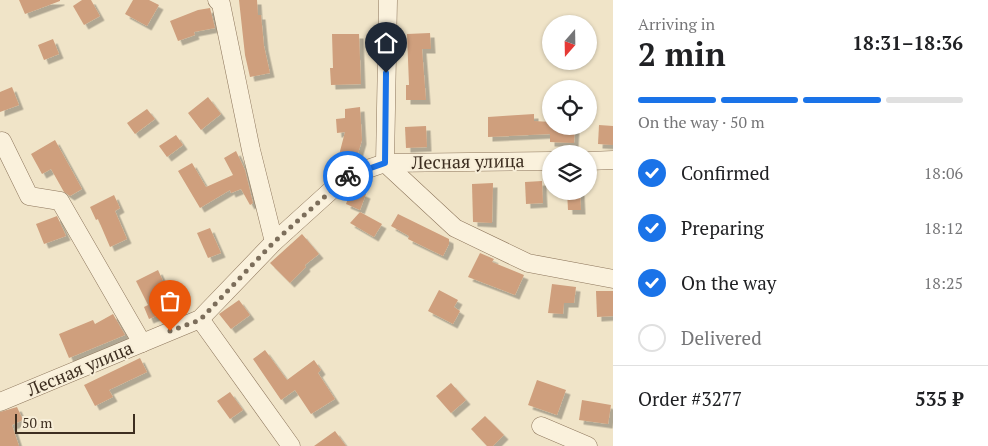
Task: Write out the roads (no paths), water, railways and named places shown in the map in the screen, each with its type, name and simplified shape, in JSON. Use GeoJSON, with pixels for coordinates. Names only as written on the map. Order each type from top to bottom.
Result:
{"type":"FeatureCollection","features":[{"type":"Feature","properties":{"kind":"street"},"geometry":{"type":"LineString","coordinates":[[217,0],[221,4],[274,242]]}},
{"type":"Feature","properties":{"kind":"street"},"geometry":{"type":"LineString","coordinates":[[385,163],[388,0]]}},
{"type":"Feature","properties":{"kind":"street"},"geometry":{"type":"LineString","coordinates":[[2,140],[29,196],[60,201],[142,343]]}},
{"type":"Feature","properties":{"kind":"street"},"geometry":{"type":"LineString","coordinates":[[597,161],[613,160]]}},
{"type":"Feature","properties":{"kind":"street","name":"Лесная улица"},"geometry":{"type":"LineString","coordinates":[[0,402],[200,320],[274,242],[347,176],[385,163],[542,161]]}},
{"type":"Feature","properties":{"kind":"street","name":"Лесная улица"},"geometry":{"type":"LineString","coordinates":[[385,163],[455,228],[528,263],[613,279]]}},
{"type":"Feature","properties":{"kind":"street"},"geometry":{"type":"LineString","coordinates":[[200,320],[291,446]]}},
{"type":"Feature","properties":{"kind":"street"},"geometry":{"type":"LineString","coordinates":[[541,426],[588,446]]}}]}
